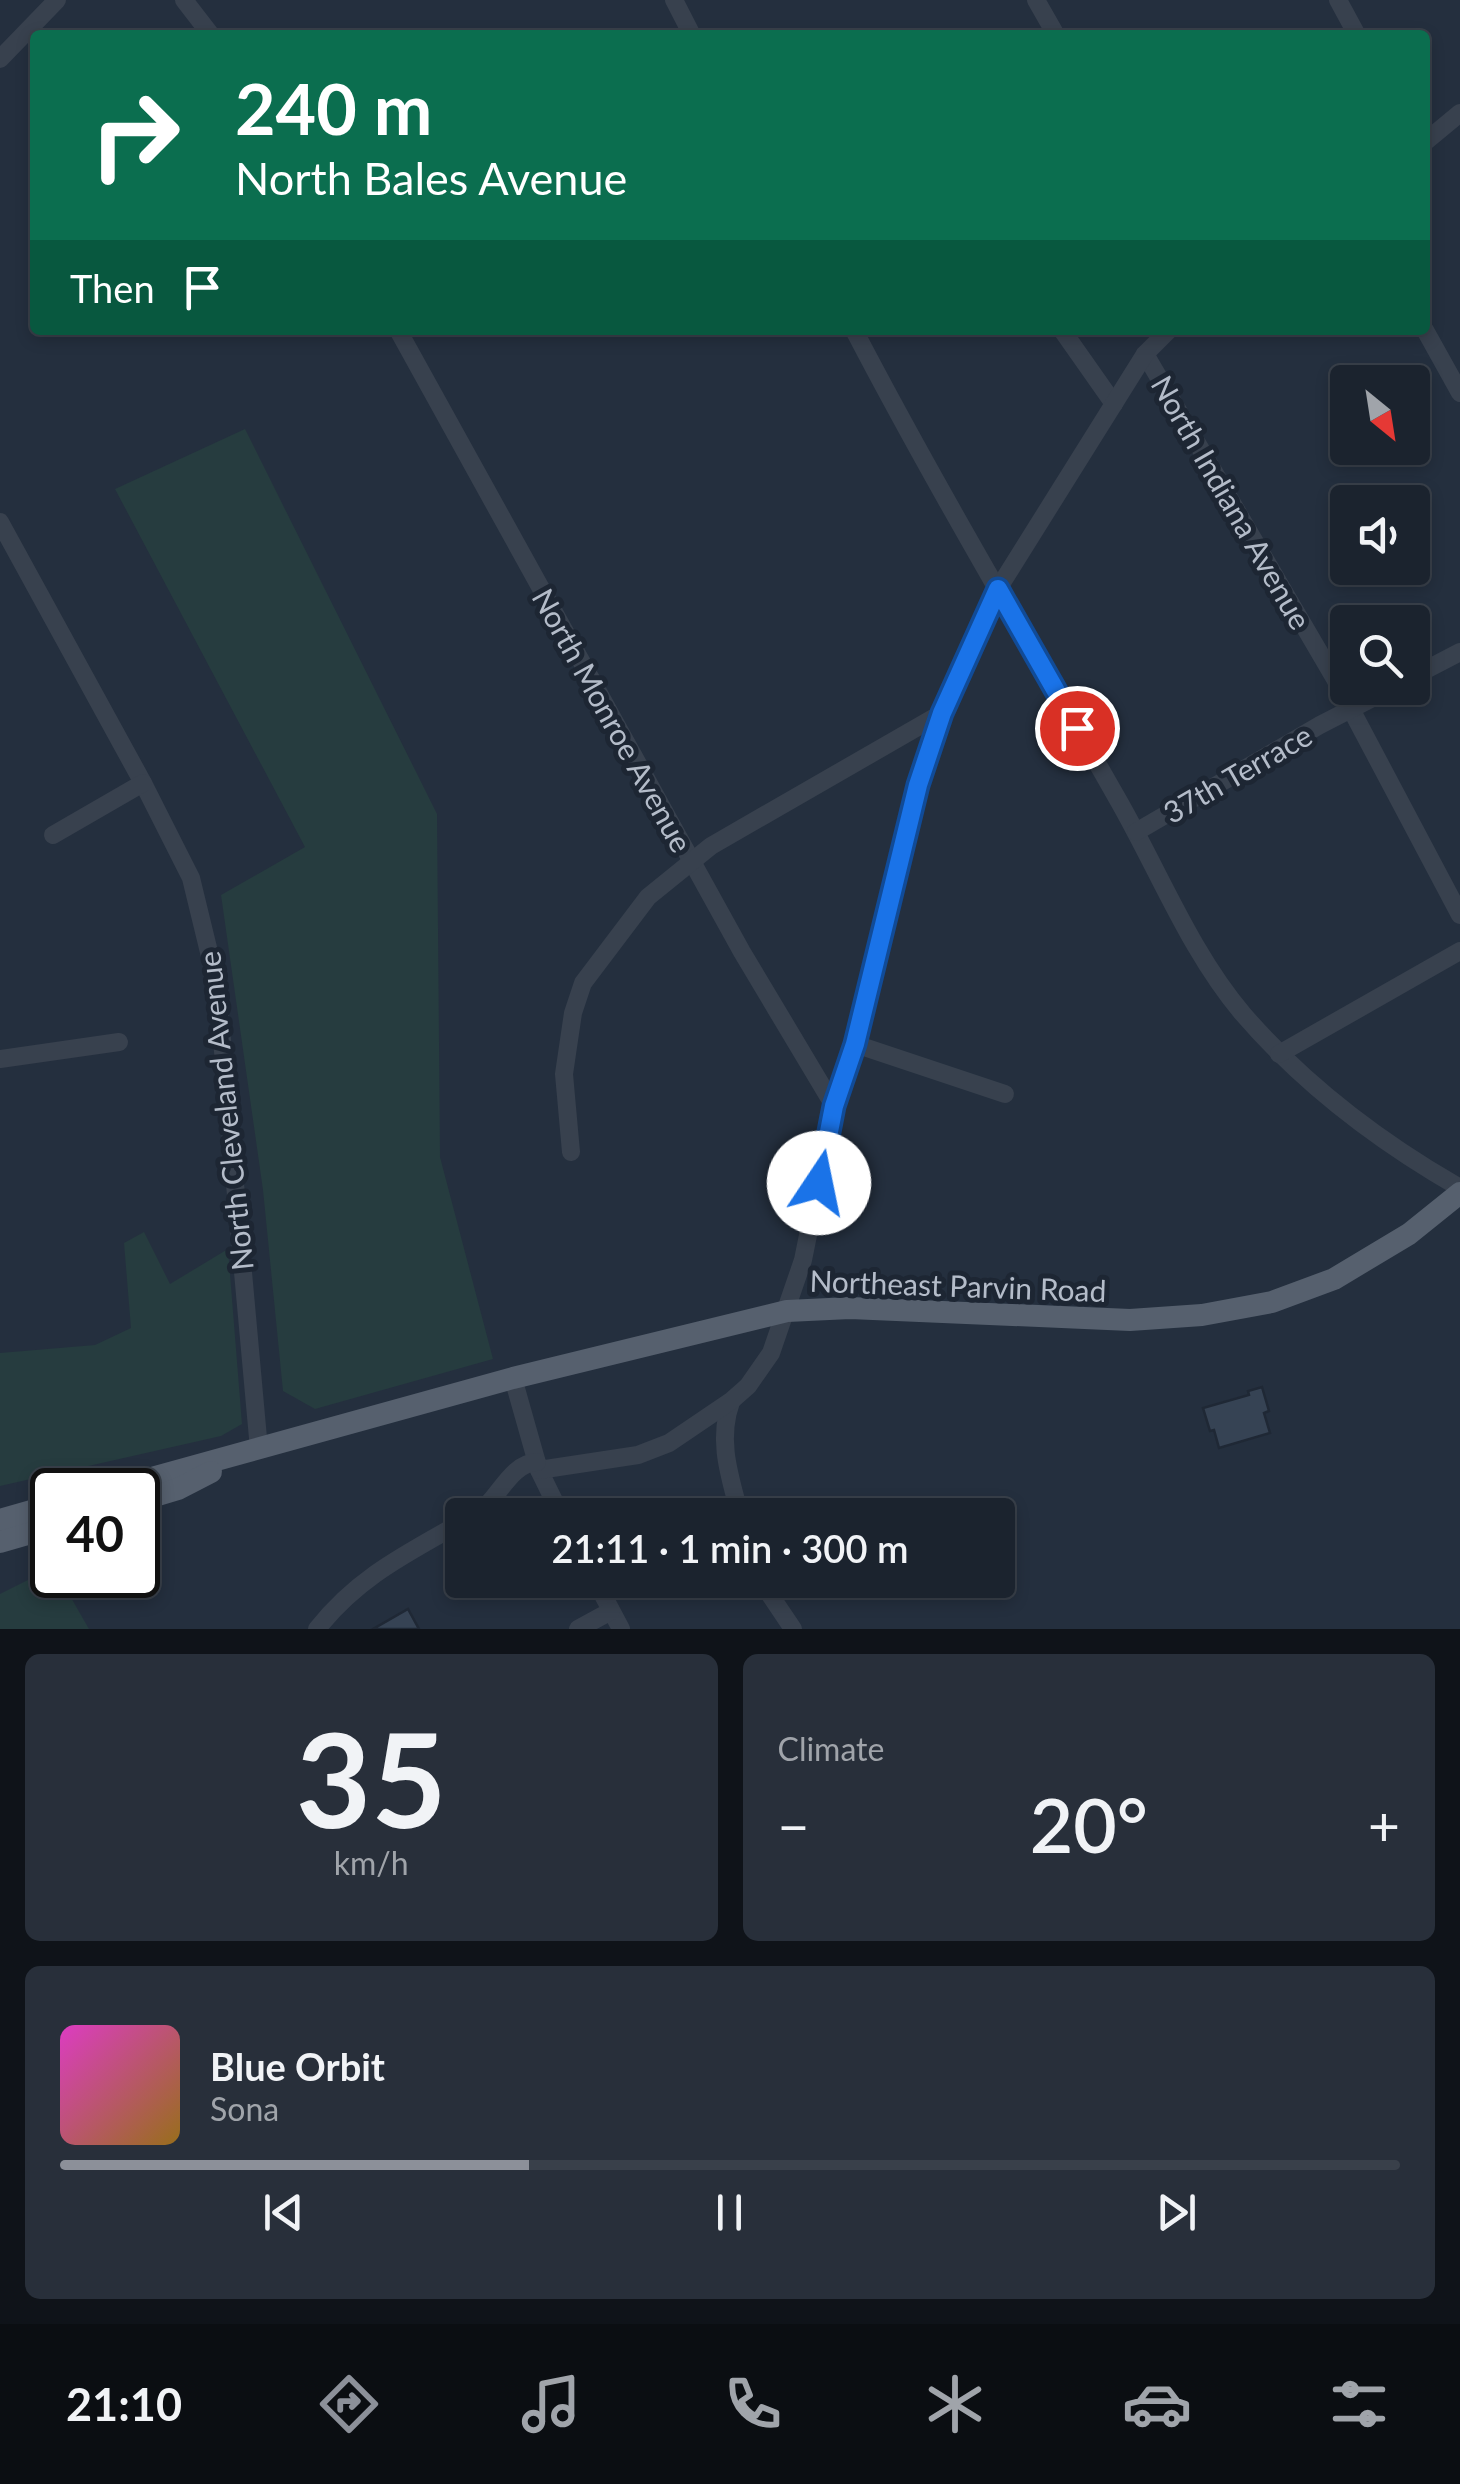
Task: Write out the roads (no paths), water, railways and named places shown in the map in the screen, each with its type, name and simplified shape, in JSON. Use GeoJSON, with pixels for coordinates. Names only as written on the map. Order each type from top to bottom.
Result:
{"type":"FeatureCollection","features":[{"type":"Feature","properties":{"kind":"main road","name":"Northeast Parvin Road"},"geometry":{"type":"LineString","coordinates":[[160,1476],[513,1378],[787,1311],[850,1308],[1130,1320],[1202,1315],[1272,1302],[1334,1279],[1409,1234],[1460,1190]]}},
{"type":"Feature","properties":{"kind":"main road","name":"Northeast Parvin Road"},"geometry":{"type":"LineString","coordinates":[[160,1494],[259,1449]]}},
{"type":"Feature","properties":{"kind":"main road"},"geometry":{"type":"LineString","coordinates":[[0,1520],[30,1511]]}},
{"type":"Feature","properties":{"kind":"main road"},"geometry":{"type":"LineString","coordinates":[[0,1542],[30,1533]]}},
{"type":"Feature","properties":{"kind":"street"},"geometry":{"type":"LineString","coordinates":[[0,59],[57,0]]}},
{"type":"Feature","properties":{"kind":"street"},"geometry":{"type":"LineString","coordinates":[[184,0],[207,30]]}},
{"type":"Feature","properties":{"kind":"street"},"geometry":{"type":"LineString","coordinates":[[674,0],[689,30]]}},
{"type":"Feature","properties":{"kind":"street"},"geometry":{"type":"LineString","coordinates":[[1036,0],[1053,30]]}},
{"type":"Feature","properties":{"kind":"street"},"geometry":{"type":"LineString","coordinates":[[1338,0],[1354,30]]}},
{"type":"Feature","properties":{"kind":"street"},"geometry":{"type":"LineString","coordinates":[[1430,138],[1460,113]]}},
{"type":"Feature","properties":{"kind":"street","name":"North Monroe Avenue"},"geometry":{"type":"LineString","coordinates":[[401,335],[690,860],[834,1106]]}},
{"type":"Feature","properties":{"kind":"street"},"geometry":{"type":"LineString","coordinates":[[857,335],[1214,974],[1239,1010],[1279,1054],[1363,1127],[1460,1190]]}},
{"type":"Feature","properties":{"kind":"street"},"geometry":{"type":"LineString","coordinates":[[1066,335],[1114,404]]}},
{"type":"Feature","properties":{"kind":"street"},"geometry":{"type":"LineString","coordinates":[[495,1498],[528,1462],[538,1466],[638,1455],[670,1443],[732,1401],[771,1353],[803,1260],[834,1106],[855,1044],[918,785],[942,713],[998,589],[1145,354],[1164,335]]}},
{"type":"Feature","properties":{"kind":"street"},"geometry":{"type":"LineString","coordinates":[[1428,335],[1460,393]]}},
{"type":"Feature","properties":{"kind":"street","name":"North Indiana Avenue"},"geometry":{"type":"LineString","coordinates":[[1145,354],[1351,709],[1460,914]]}},
{"type":"Feature","properties":{"kind":"street","name":"North Cleveland Avenue"},"geometry":{"type":"LineString","coordinates":[[0,522],[191,878],[217,984],[259,1449]]}},
{"type":"Feature","properties":{"kind":"street"},"geometry":{"type":"LineString","coordinates":[[1430,668],[1460,652]]}},
{"type":"Feature","properties":{"kind":"street","name":"37th Terrace"},"geometry":{"type":"LineString","coordinates":[[1136,832],[1359,705]]}},
{"type":"Feature","properties":{"kind":"street"},"geometry":{"type":"LineString","coordinates":[[571,1152],[564,1074],[573,1013],[583,983],[648,897],[690,860],[942,713]]}},
{"type":"Feature","properties":{"kind":"street"},"geometry":{"type":"LineString","coordinates":[[53,835],[143,783]]}},
{"type":"Feature","properties":{"kind":"street"},"geometry":{"type":"LineString","coordinates":[[1279,1054],[1460,952]]}},
{"type":"Feature","properties":{"kind":"street"},"geometry":{"type":"LineString","coordinates":[[0,1059],[119,1042]]}},
{"type":"Feature","properties":{"kind":"street"},"geometry":{"type":"LineString","coordinates":[[855,1044],[1004,1094]]}},
{"type":"Feature","properties":{"kind":"street"},"geometry":{"type":"LineString","coordinates":[[513,1378],[538,1466],[554,1498]]}},
{"type":"Feature","properties":{"kind":"street"},"geometry":{"type":"LineString","coordinates":[[732,1401],[725,1424],[724,1448],[736,1498]]}},
{"type":"Feature","properties":{"kind":"street"},"geometry":{"type":"LineString","coordinates":[[317,1629],[341,1599],[389,1563],[445,1532]]}},
{"type":"Feature","properties":{"kind":"street"},"geometry":{"type":"LineString","coordinates":[[604,1598],[621,1629]]}},
{"type":"Feature","properties":{"kind":"street"},"geometry":{"type":"LineString","coordinates":[[772,1598],[793,1629]]}},
{"type":"Feature","properties":{"kind":"street"},"geometry":{"type":"LineString","coordinates":[[578,1629],[611,1611]]}}]}
